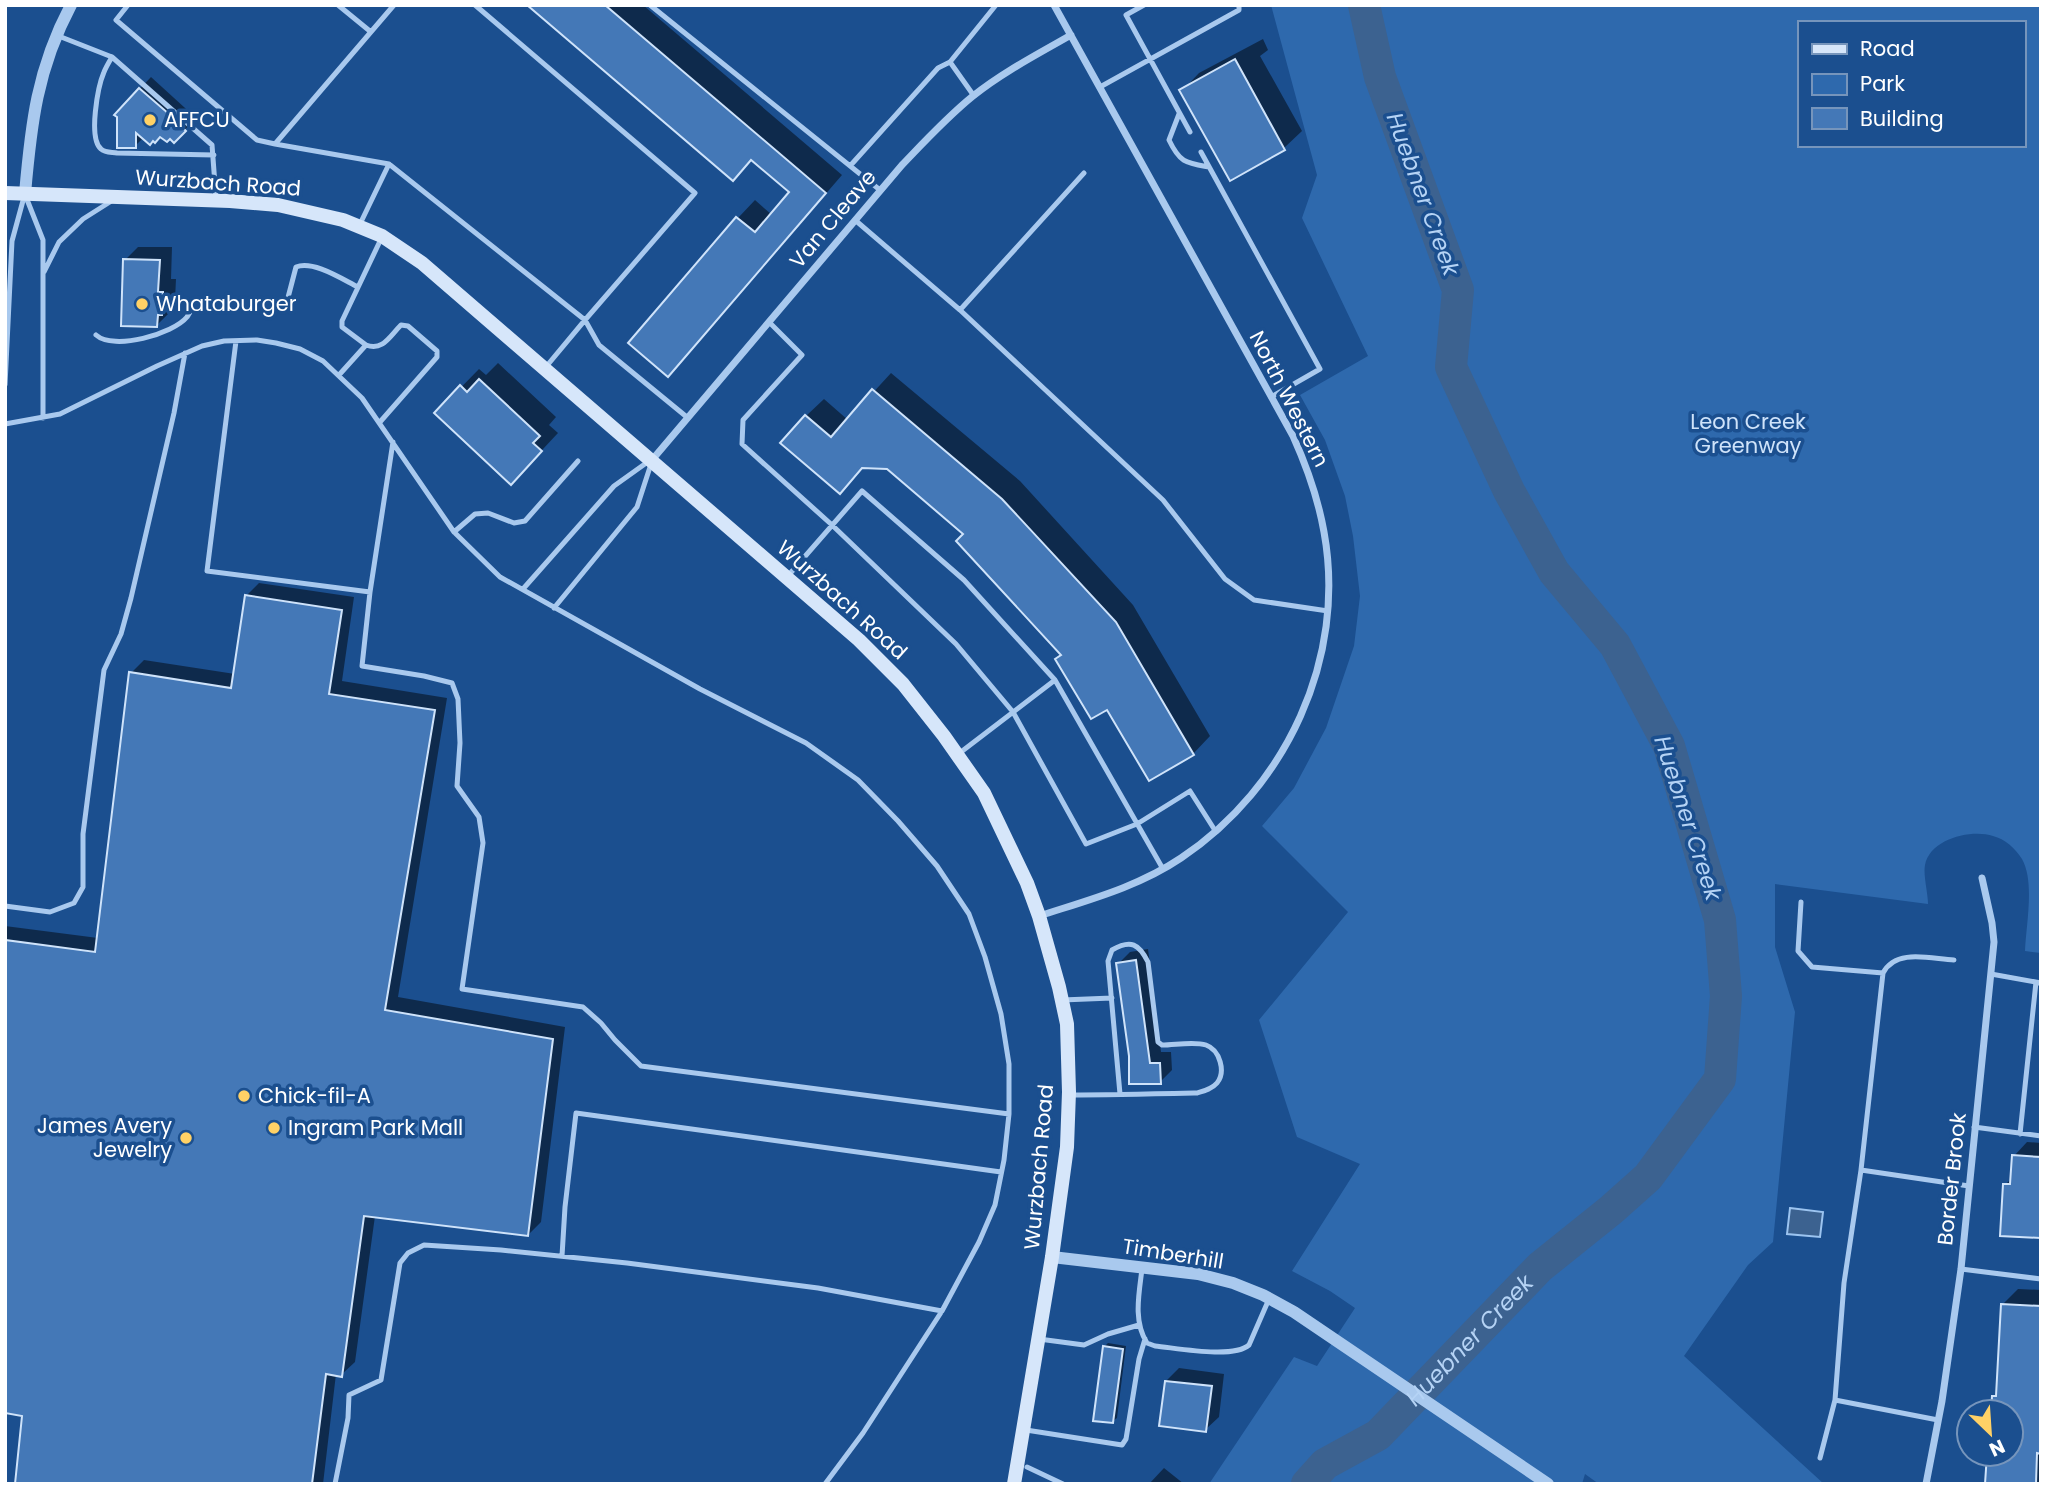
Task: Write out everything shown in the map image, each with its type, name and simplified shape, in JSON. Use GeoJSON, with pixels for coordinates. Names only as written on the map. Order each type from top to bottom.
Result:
{"type":"FeatureCollection","features":[{"type":"Feature","properties":{"kind":"main road","name":"Wurzbach Road"},"geometry":{"type":"LineString","coordinates":[[5,194],[278,205],[343,220],[382,236],[422,263],[652,460],[859,639],[903,684],[984,793],[1027,883],[1039,916],[1067,1024],[1067,1147],[1039,1339],[1014,1484]]}},
{"type":"Feature","properties":{"kind":"street"},"geometry":{"type":"LineString","coordinates":[[25,194],[36,98],[56,35],[71,5]]}},
{"type":"Feature","properties":{"kind":"street","name":"North Western"},"geometry":{"type":"LineString","coordinates":[[1039,916],[1119,890],[1163,869],[1216,832],[1233,816],[1256,791],[1293,733],[1318,669],[1328,611],[1325,534],[1318,500],[1293,436],[1054,5]]}},
{"type":"Feature","properties":{"kind":"street","name":"Van Cleave"},"geometry":{"type":"LineString","coordinates":[[652,460],[880,190],[936,128],[974,96],[1016,67],[1071,35]]}},
{"type":"Feature","properties":{"kind":"street","name":"Border Brook"},"geometry":{"type":"LineString","coordinates":[[1926,1484],[1961,1269],[1991,974],[1993,932],[1982,878]]}},
{"type":"Feature","properties":{"kind":"street","name":"Timberhill"},"geometry":{"type":"LineString","coordinates":[[1052,1256],[1198,1274],[1233,1283],[1269,1298],[1294,1312],[1548,1484]]}},
{"type":"Feature","properties":{"kind":"lane"},"geometry":{"type":"LineString","coordinates":[[128,5],[116,20],[257,140],[389,164],[584,320],[599,345],[688,418]]}},
{"type":"Feature","properties":{"kind":"lane"},"geometry":{"type":"LineString","coordinates":[[338,5],[371,32]]}},
{"type":"Feature","properties":{"kind":"lane"},"geometry":{"type":"LineString","coordinates":[[275,144],[394,5]]}},
{"type":"Feature","properties":{"kind":"lane"},"geometry":{"type":"LineString","coordinates":[[475,5],[695,193],[545,368]]}},
{"type":"Feature","properties":{"kind":"lane"},"geometry":{"type":"LineString","coordinates":[[650,5],[880,190]]}},
{"type":"Feature","properties":{"kind":"lane"},"geometry":{"type":"LineString","coordinates":[[850,166],[937,68],[950,62],[996,5]]}},
{"type":"Feature","properties":{"kind":"lane"},"geometry":{"type":"LineString","coordinates":[[1144,5],[1126,15],[1190,132]]}},
{"type":"Feature","properties":{"kind":"lane"},"geometry":{"type":"LineString","coordinates":[[1100,87],[1239,10],[1239,5]]}},
{"type":"Feature","properties":{"kind":"lane"},"geometry":{"type":"LineString","coordinates":[[56,35],[112,57],[212,145],[216,201]]}},
{"type":"Feature","properties":{"kind":"lane"},"geometry":{"type":"LineString","coordinates":[[112,57],[104,73],[95,116],[96,142],[105,151],[214,155]]}},
{"type":"Feature","properties":{"kind":"lane"},"geometry":{"type":"LineString","coordinates":[[950,62],[974,96]]}},
{"type":"Feature","properties":{"kind":"lane"},"geometry":{"type":"LineString","coordinates":[[1180,113],[1170,140],[1175,152],[1184,162],[1209,167]]}},
{"type":"Feature","properties":{"kind":"lane"},"geometry":{"type":"LineString","coordinates":[[1201,152],[1320,369],[1271,397]]}},
{"type":"Feature","properties":{"kind":"lane"},"geometry":{"type":"LineString","coordinates":[[359,227],[389,164]]}},
{"type":"Feature","properties":{"kind":"lane"},"geometry":{"type":"LineString","coordinates":[[960,310],[1084,173]]}},
{"type":"Feature","properties":{"kind":"lane"},"geometry":{"type":"LineString","coordinates":[[5,385],[12,241],[25,194]]}},
{"type":"Feature","properties":{"kind":"lane"},"geometry":{"type":"LineString","coordinates":[[25,194],[43,240],[43,418]]}},
{"type":"Feature","properties":{"kind":"lane"},"geometry":{"type":"LineString","coordinates":[[42,274],[59,242],[83,219],[117,197]]}},
{"type":"Feature","properties":{"kind":"lane"},"geometry":{"type":"LineString","coordinates":[[855,220],[960,310],[1163,500],[1225,579],[1254,600],[1328,611]]}},
{"type":"Feature","properties":{"kind":"lane"},"geometry":{"type":"LineString","coordinates":[[380,422],[437,357],[437,351],[408,326],[401,325],[380,346],[374,348],[342,327],[342,321],[382,236]]}},
{"type":"Feature","properties":{"kind":"lane"},"geometry":{"type":"LineString","coordinates":[[5,252],[10,268]]}},
{"type":"Feature","properties":{"kind":"lane"},"geometry":{"type":"LineString","coordinates":[[285,309],[296,267],[303,264],[358,287]]}},
{"type":"Feature","properties":{"kind":"lane"},"geometry":{"type":"LineString","coordinates":[[96,335],[107,341],[142,340],[180,324],[192,308]]}},
{"type":"Feature","properties":{"kind":"lane"},"geometry":{"type":"LineString","coordinates":[[769,322],[802,355],[743,420],[742,444],[832,525],[956,644],[1013,712],[1086,844],[1137,824],[1190,791],[1216,832]]}},
{"type":"Feature","properties":{"kind":"lane"},"geometry":{"type":"LineString","coordinates":[[5,424],[60,414],[202,346],[236,341],[276,343],[300,349],[323,361],[362,398],[454,532],[500,577],[700,689],[806,743],[858,780],[937,866],[969,914],[985,957],[1001,1014],[1009,1064],[1009,1114],[1001,1172],[995,1205],[942,1311],[863,1433],[825,1484]]}},
{"type":"Feature","properties":{"kind":"lane"},"geometry":{"type":"LineString","coordinates":[[236,341],[207,571],[370,592]]}},
{"type":"Feature","properties":{"kind":"lane"},"geometry":{"type":"LineString","coordinates":[[338,375],[366,345]]}},
{"type":"Feature","properties":{"kind":"lane"},"geometry":{"type":"LineString","coordinates":[[5,906],[50,912],[74,903],[83,887],[83,834],[104,670],[121,634],[131,598],[174,413],[185,353]]}},
{"type":"Feature","properties":{"kind":"lane"},"geometry":{"type":"LineString","coordinates":[[393,442],[370,592],[362,666],[452,683],[458,699],[460,743],[457,786],[479,817],[483,843],[462,989],[583,1007],[641,1066],[1009,1114]]}},
{"type":"Feature","properties":{"kind":"lane"},"geometry":{"type":"LineString","coordinates":[[523,589],[614,486],[652,460]]}},
{"type":"Feature","properties":{"kind":"lane"},"geometry":{"type":"LineString","coordinates":[[554,608],[637,507],[652,460]]}},
{"type":"Feature","properties":{"kind":"lane"},"geometry":{"type":"LineString","coordinates":[[454,532],[475,514],[488,513],[514,523],[525,521],[578,461]]}},
{"type":"Feature","properties":{"kind":"lane"},"geometry":{"type":"LineString","coordinates":[[787,577],[862,491],[964,580],[1055,680],[1163,869]]}},
{"type":"Feature","properties":{"kind":"lane"},"geometry":{"type":"LineString","coordinates":[[957,755],[1055,680]]}},
{"type":"Feature","properties":{"kind":"lane"},"geometry":{"type":"LineString","coordinates":[[1801,902],[1798,951],[1812,967],[1884,973]]}},
{"type":"Feature","properties":{"kind":"lane"},"geometry":{"type":"LineString","coordinates":[[1069,1095],[1197,1093],[1208,1090],[1217,1083],[1222,1071],[1219,1058],[1209,1046],[1162,1045],[1158,1042],[1148,962],[1143,951],[1133,944],[1123,944],[1112,950],[1108,961],[1120,1094]]}},
{"type":"Feature","properties":{"kind":"lane"},"geometry":{"type":"LineString","coordinates":[[1820,1458],[1835,1400],[1844,1283],[1861,1170],[1884,973],[1888,964],[1902,956],[1954,960]]}},
{"type":"Feature","properties":{"kind":"lane"},"geometry":{"type":"LineString","coordinates":[[1991,974],[2036,982],[2020,1134]]}},
{"type":"Feature","properties":{"kind":"lane"},"geometry":{"type":"LineString","coordinates":[[1062,1000],[1112,998]]}},
{"type":"Feature","properties":{"kind":"lane"},"geometry":{"type":"LineString","coordinates":[[562,1256],[576,1113],[1001,1172]]}},
{"type":"Feature","properties":{"kind":"lane"},"geometry":{"type":"LineString","coordinates":[[1974,1126],[2041,1136]]}},
{"type":"Feature","properties":{"kind":"lane"},"geometry":{"type":"LineString","coordinates":[[1861,1170],[1969,1186]]}},
{"type":"Feature","properties":{"kind":"lane"},"geometry":{"type":"LineString","coordinates":[[335,1484],[348,1418],[349,1395],[381,1380],[400,1263],[408,1253],[424,1245],[562,1256],[818,1288],[942,1311]]}},
{"type":"Feature","properties":{"kind":"lane"},"geometry":{"type":"LineString","coordinates":[[1142,1267],[1138,1298],[1139,1325],[1147,1343],[1155,1346],[1220,1352],[1243,1350],[1249,1345],[1269,1298]]}},
{"type":"Feature","properties":{"kind":"lane"},"geometry":{"type":"LineString","coordinates":[[1961,1269],[2041,1279]]}},
{"type":"Feature","properties":{"kind":"lane"},"geometry":{"type":"LineString","coordinates":[[1039,1339],[1084,1345],[1108,1334],[1139,1325]]}},
{"type":"Feature","properties":{"kind":"lane"},"geometry":{"type":"LineString","coordinates":[[1023,1429],[1122,1445],[1126,1439],[1139,1359],[1145,1339]]}},
{"type":"Feature","properties":{"kind":"lane"},"geometry":{"type":"LineString","coordinates":[[1835,1400],[1938,1420]]}},
{"type":"Feature","properties":{"kind":"lane"},"geometry":{"type":"LineString","coordinates":[[1027,1467],[1063,1484]]}},
{"type":"Feature","properties":{"kind":"green space","name":"Leon Creek Greenway"},"geometry":{"type":"Polygon","coordinates":[[[1271,5],[2041,5],[2041,953],[2025,951],[2029,891],[2026,868],[2013,848],[1993,836],[1974,834],[1953,838],[1928,856],[1925,874],[1928,904],[1775,884],[1775,947],[1795,1012],[1773,1242],[1748,1265],[1684,1356],[1824,1484],[1599,1484],[1585,1474],[1582,1484],[1209,1484],[1294,1357],[1317,1366],[1355,1308],[1292,1271],[1360,1164],[1297,1137],[1259,1020],[1348,912],[1262,826],[1294,788],[1326,728],[1354,646],[1360,596],[1345,496],[1325,440],[1300,395],[1368,356],[1302,218],[1317,175],[1271,5]]]}},
{"type":"Feature","properties":{"kind":"shaded area"},"geometry":{"type":"Polygon","coordinates":[[[1790,1208],[1823,1212],[1820,1237],[1787,1234],[1790,1208]]]}},
{"type":"Feature","properties":{"kind":"building"},"geometry":{"type":"Polygon","coordinates":[[[527,5],[605,5],[826,193],[668,377],[628,343],[736,217],[755,232],[789,192],[751,160],[733,181],[527,5]]]}},
{"type":"Feature","properties":{"kind":"building"},"geometry":{"type":"Polygon","coordinates":[[[1235,59],[1285,150],[1230,181],[1179,90],[1235,59]]]}},
{"type":"Feature","properties":{"kind":"building","name":"AFFCU"},"geometry":{"type":"Polygon","coordinates":[[[139,88],[184,127],[186,131],[174,143],[170,139],[167,142],[160,137],[150,145],[136,133],[136,148],[117,148],[117,117],[114,115],[139,88]]]}},
{"type":"Feature","properties":{"kind":"building","name":"Whataburger"},"geometry":{"type":"Polygon","coordinates":[[[123,259],[160,260],[158,292],[163,292],[162,315],[158,315],[157,327],[121,326],[123,259]]]}},
{"type":"Feature","properties":{"kind":"building"},"geometry":{"type":"Polygon","coordinates":[[[479,379],[540,436],[533,443],[542,451],[511,485],[434,413],[460,385],[467,392],[479,379]]]}},
{"type":"Feature","properties":{"kind":"building"},"geometry":{"type":"Polygon","coordinates":[[[872,389],[1002,499],[1116,622],[1194,755],[1149,781],[1107,710],[1091,719],[1055,659],[1061,655],[956,541],[963,534],[887,469],[862,468],[840,494],[780,443],[805,415],[831,437],[872,389]]]}},
{"type":"Feature","properties":{"kind":"building","name":"Ingram Park Mall"},"geometry":{"type":"Polygon","coordinates":[[[245,595],[342,610],[329,694],[435,710],[385,1010],[553,1039],[528,1236],[364,1216],[342,1377],[326,1374],[312,1484],[15,1484],[22,1416],[5,1413],[5,940],[95,952],[129,672],[231,688],[245,595]]]}},
{"type":"Feature","properties":{"kind":"building"},"geometry":{"type":"Polygon","coordinates":[[[1136,960],[1150,1063],[1160,1063],[1161,1084],[1129,1084],[1129,1056],[1116,963],[1136,960]]]}},
{"type":"Feature","properties":{"kind":"building"},"geometry":{"type":"Polygon","coordinates":[[[2012,1155],[2041,1157],[2040,1238],[2000,1236],[2003,1184],[2010,1184],[2012,1155]]]}},
{"type":"Feature","properties":{"kind":"building"},"geometry":{"type":"Polygon","coordinates":[[[2001,1304],[2041,1306],[2041,1454],[2037,1453],[2036,1484],[1985,1484],[1986,1468],[2025,1468],[2025,1398],[1992,1398],[1996,1396],[2001,1304]]]}},
{"type":"Feature","properties":{"kind":"building"},"geometry":{"type":"Polygon","coordinates":[[[1103,1346],[1123,1349],[1113,1423],[1093,1421],[1103,1346]]]}},
{"type":"Feature","properties":{"kind":"building"},"geometry":{"type":"Polygon","coordinates":[[[1165,1381],[1212,1386],[1206,1432],[1159,1426],[1165,1381]]]}},
{"type":"Feature","properties":{"kind":"waterway","name":"Huebner Creek"},"geometry":{"type":"LineString","coordinates":[[1307,1484],[1325,1464],[1378,1435],[1540,1267],[1648,1177],[1720,1079],[1726,996],[1720,920],[1669,746],[1615,645],[1554,572],[1509,491],[1451,367],[1458,290],[1380,77],[1364,5]]}},
{"type":"Feature","properties":{"kind":"place","name":"AFFCU"},"geometry":{"type":"Point","coordinates":[150,120]}},
{"type":"Feature","properties":{"kind":"place","name":"Whataburger"},"geometry":{"type":"Point","coordinates":[142,304]}},
{"type":"Feature","properties":{"kind":"place","name":"Chick-fil-A"},"geometry":{"type":"Point","coordinates":[244,1096]}},
{"type":"Feature","properties":{"kind":"place","name":"Ingram Park Mall"},"geometry":{"type":"Point","coordinates":[274,1128]}},
{"type":"Feature","properties":{"kind":"place","name":"James Avery Jewelry"},"geometry":{"type":"Point","coordinates":[186,1138]}}]}
